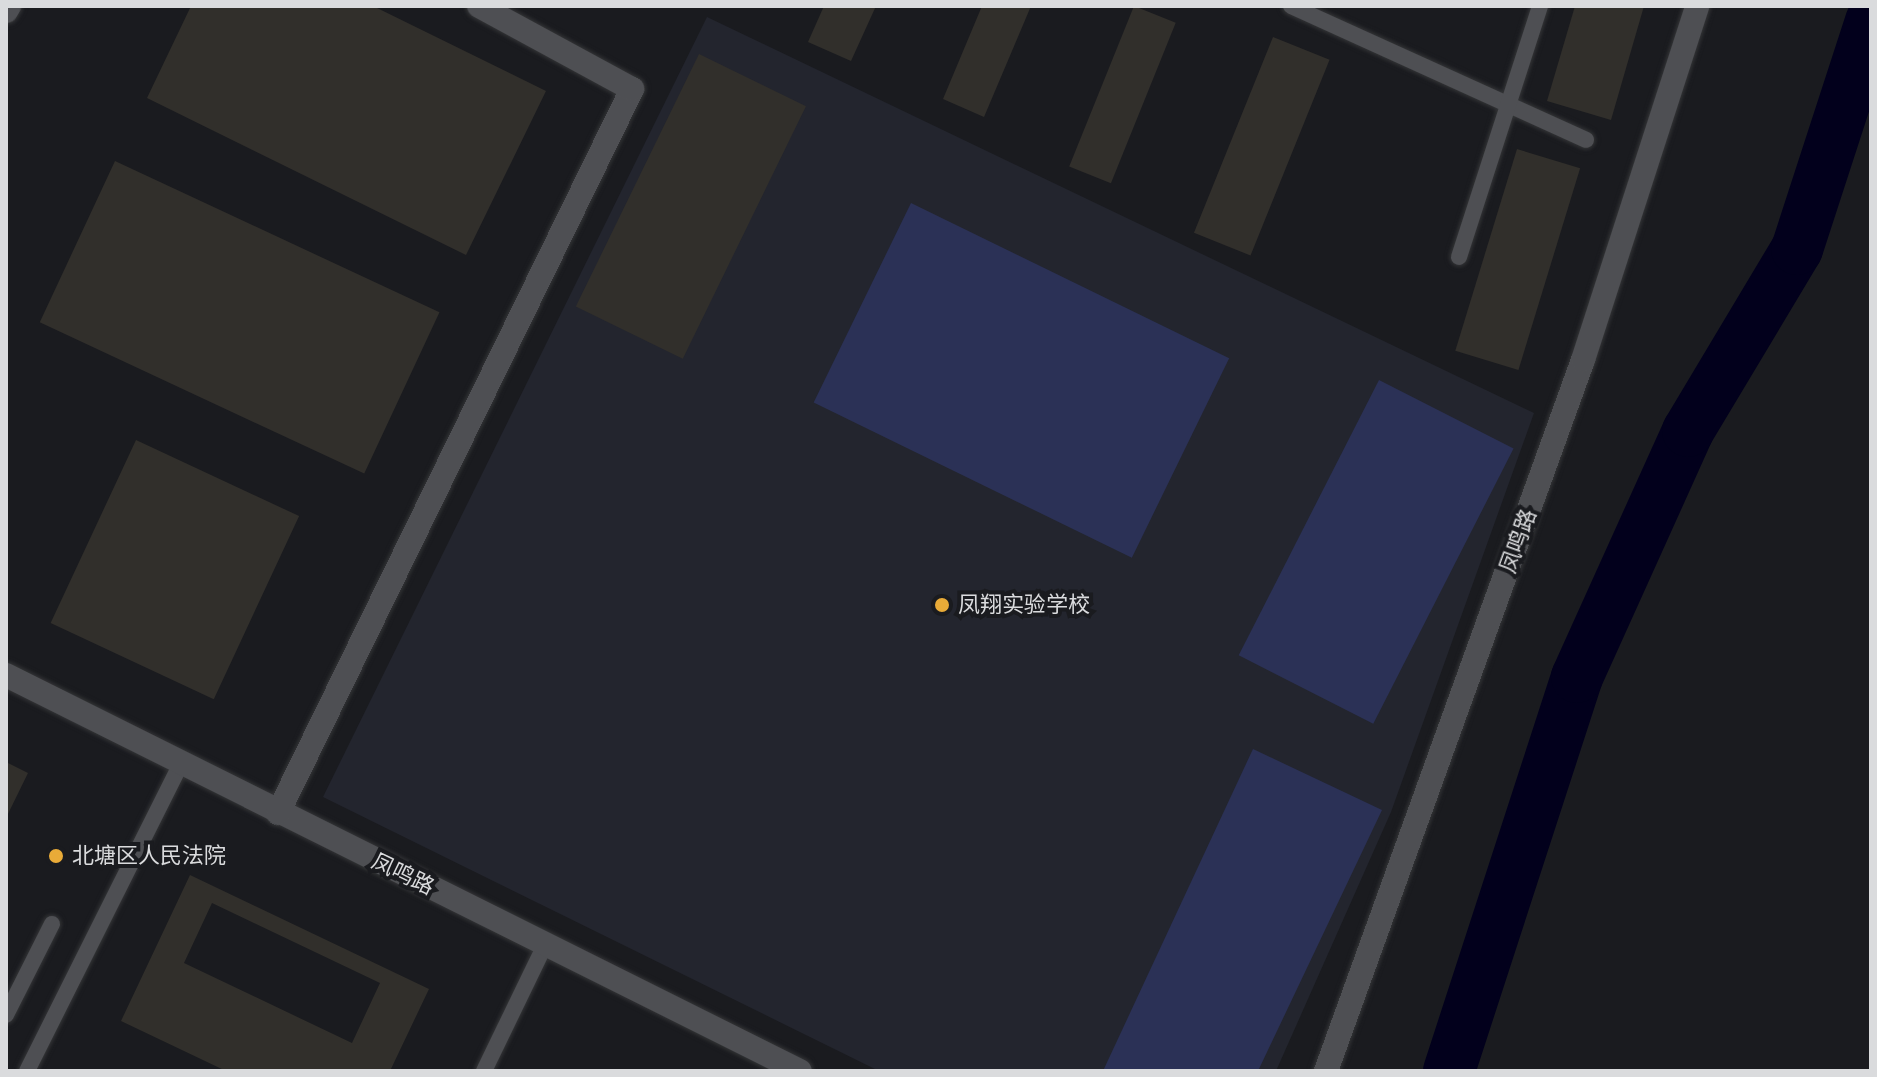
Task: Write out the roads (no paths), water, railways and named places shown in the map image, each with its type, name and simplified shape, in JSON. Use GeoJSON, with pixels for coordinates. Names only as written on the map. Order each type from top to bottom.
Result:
{"type":"FeatureCollection","features":[{"type":"Feature","properties":{"kind":"street"},"geometry":{"type":"LineString","coordinates":[[278,813],[632,89],[479,6]]}},
{"type":"Feature","properties":{"kind":"street","name":"凤鸣路"},"geometry":{"type":"LineString","coordinates":[[1326,1071],[1583,360],[1697,6]]}},
{"type":"Feature","properties":{"kind":"street","name":"凤鸣路"},"geometry":{"type":"LineString","coordinates":[[6,675],[800,1071]]}},
{"type":"Feature","properties":{"kind":"lane"},"geometry":{"type":"LineString","coordinates":[[1291,6],[1586,140]]}},
{"type":"Feature","properties":{"kind":"lane"},"geometry":{"type":"LineString","coordinates":[[1459,257],[1540,6]]}},
{"type":"Feature","properties":{"kind":"lane"},"geometry":{"type":"LineString","coordinates":[[27,1071],[181,764]]}},
{"type":"Feature","properties":{"kind":"lane"},"geometry":{"type":"LineString","coordinates":[[6,1015],[52,924]]}},
{"type":"Feature","properties":{"kind":"lane"},"geometry":{"type":"LineString","coordinates":[[484,1071],[546,943]]}},
{"type":"Feature","properties":{"kind":"waterway"},"geometry":{"type":"LineString","coordinates":[[1449,1071],[1577,677],[1688,431],[1797,249],[1871,21]]}},
{"type":"Feature","properties":{"kind":"place","name":"凤翔实验学校"},"geometry":{"type":"Point","coordinates":[942,605]}},
{"type":"Feature","properties":{"kind":"place","name":"北塘区人民法院"},"geometry":{"type":"Point","coordinates":[56,856]}}]}
